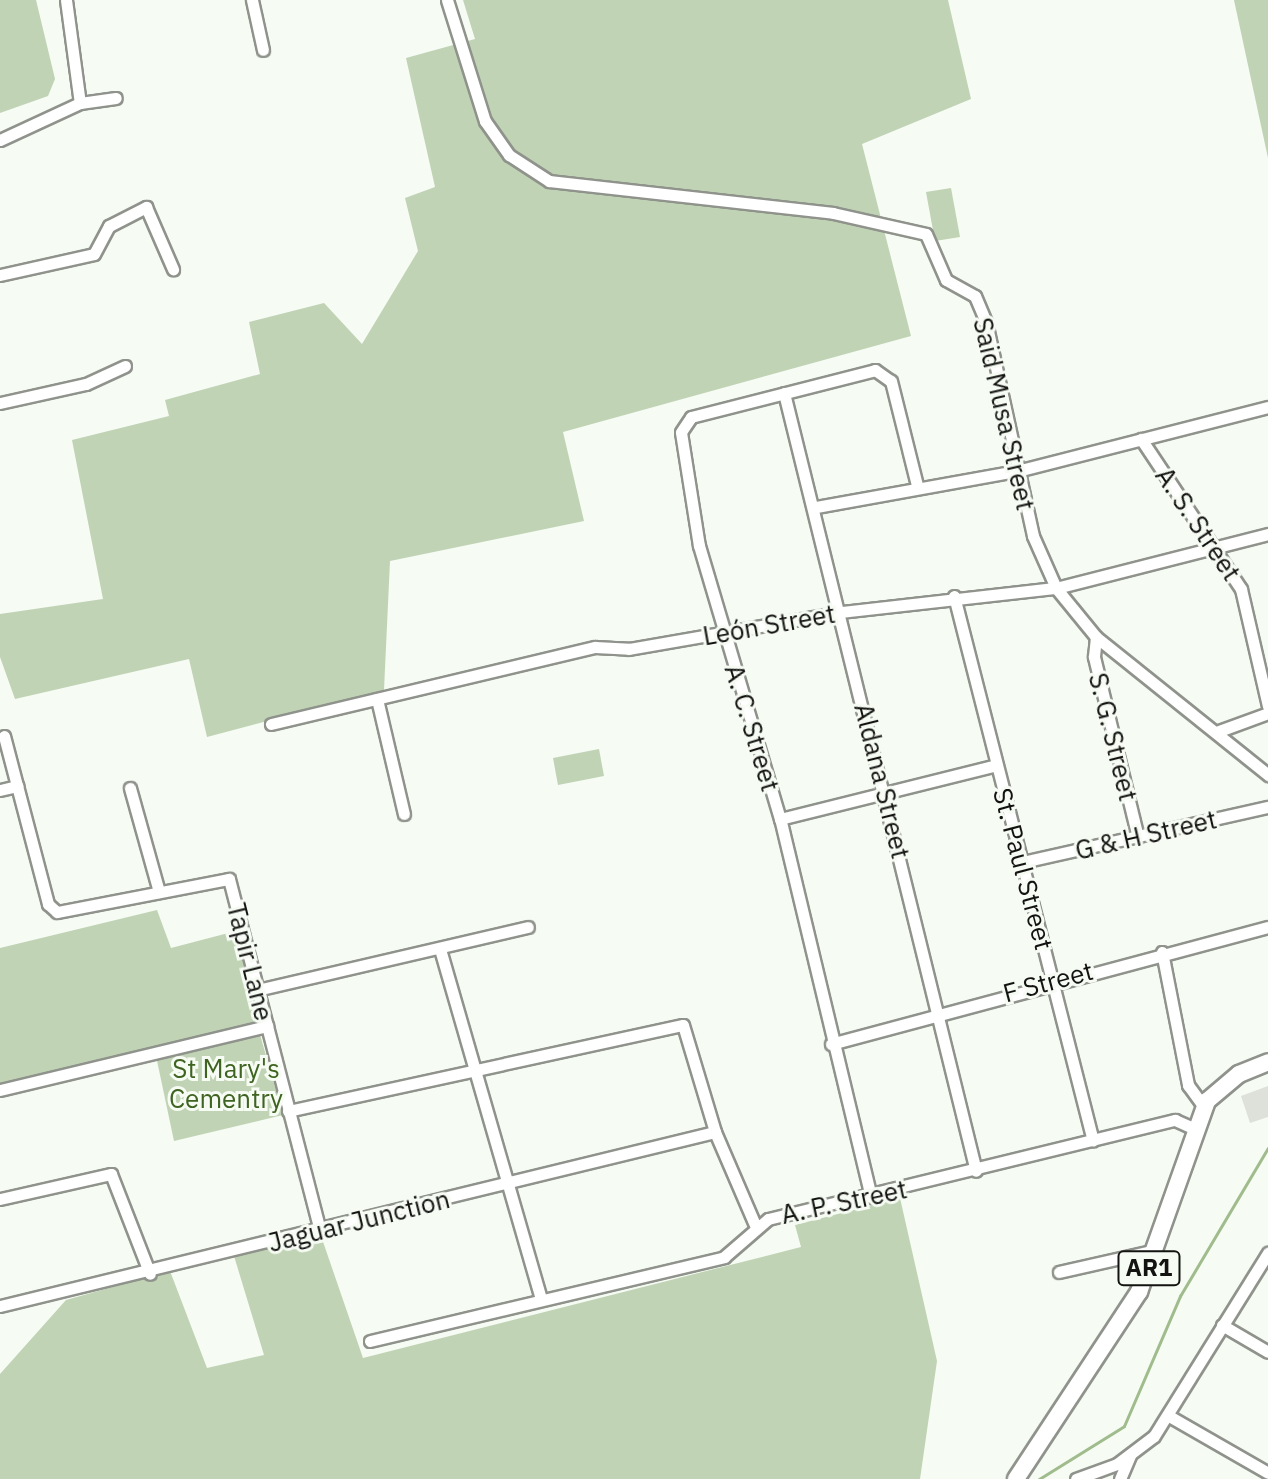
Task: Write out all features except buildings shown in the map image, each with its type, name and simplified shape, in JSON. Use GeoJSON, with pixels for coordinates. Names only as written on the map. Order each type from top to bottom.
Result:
{"type":"FeatureCollection","features":[{"type":"Feature","properties":{"kind":"highway","name":"AR1"},"geometry":{"type":"LineString","coordinates":[[1016,1479],[1139,1292],[1156,1250],[1193,1128],[1204,1107],[1227,1081],[1268,1062]]}},
{"type":"Feature","properties":{"kind":"street"},"geometry":{"type":"LineString","coordinates":[[66,0],[80,103]]}},
{"type":"Feature","properties":{"kind":"street"},"geometry":{"type":"LineString","coordinates":[[252,0],[263,50]]}},
{"type":"Feature","properties":{"kind":"street","name":"Said Musa Street"},"geometry":{"type":"LineString","coordinates":[[447,0],[485,121],[509,155],[549,181],[833,213],[926,234],[946,280],[975,296],[986,322],[1017,471],[1056,588],[1096,637],[1219,731],[1268,775]]}},
{"type":"Feature","properties":{"kind":"street"},"geometry":{"type":"LineString","coordinates":[[0,140],[80,103],[116,98]]}},
{"type":"Feature","properties":{"kind":"street"},"geometry":{"type":"LineString","coordinates":[[0,275],[94,254],[109,226],[146,207],[173,269]]}},
{"type":"Feature","properties":{"kind":"street"},"geometry":{"type":"LineString","coordinates":[[0,403],[86,384],[125,366]]}},
{"type":"Feature","properties":{"kind":"street","name":"A. C. Street"},"geometry":{"type":"LineString","coordinates":[[871,1197],[831,1044],[780,819],[699,546],[681,432],[691,417],[875,370],[891,381],[917,485]]}},
{"type":"Feature","properties":{"kind":"street","name":"Aldana Street"},"geometry":{"type":"LineString","coordinates":[[784,393],[816,507],[976,1171]]}},
{"type":"Feature","properties":{"kind":"street"},"geometry":{"type":"LineString","coordinates":[[816,507],[917,485],[1017,471],[1268,407]]}},
{"type":"Feature","properties":{"kind":"street","name":"A. S. Street"},"geometry":{"type":"LineString","coordinates":[[1141,439],[1241,589],[1268,706]]}},
{"type":"Feature","properties":{"kind":"street","name":"León Street"},"geometry":{"type":"LineString","coordinates":[[271,724],[595,647],[724,634],[841,612],[954,596],[1056,588],[1211,546],[1268,534]]}},
{"type":"Feature","properties":{"kind":"street","name":"St. Paul Street"},"geometry":{"type":"LineString","coordinates":[[954,596],[1093,1141]]}},
{"type":"Feature","properties":{"kind":"street","name":"S. G. Street"},"geometry":{"type":"LineString","coordinates":[[1096,637],[1094,657],[1138,837]]}},
{"type":"Feature","properties":{"kind":"street"},"geometry":{"type":"LineString","coordinates":[[377,699],[404,814]]}},
{"type":"Feature","properties":{"kind":"street"},"geometry":{"type":"LineString","coordinates":[[1219,731],[1268,713]]}},
{"type":"Feature","properties":{"kind":"street"},"geometry":{"type":"LineString","coordinates":[[4,736],[48,904],[57,912],[159,892],[130,788]]}},
{"type":"Feature","properties":{"kind":"street"},"geometry":{"type":"LineString","coordinates":[[780,819],[884,790],[996,765]]}},
{"type":"Feature","properties":{"kind":"street"},"geometry":{"type":"LineString","coordinates":[[0,790],[18,786]]}},
{"type":"Feature","properties":{"kind":"street","name":"G & H Street"},"geometry":{"type":"LineString","coordinates":[[1023,862],[1268,807]]}},
{"type":"Feature","properties":{"kind":"street","name":"Tapir Lane"},"geometry":{"type":"LineString","coordinates":[[159,892],[229,879],[320,1232]]}},
{"type":"Feature","properties":{"kind":"street"},"geometry":{"type":"LineString","coordinates":[[257,990],[528,927]]}},
{"type":"Feature","properties":{"kind":"street"},"geometry":{"type":"LineString","coordinates":[[1265,928],[1268,943]]}},
{"type":"Feature","properties":{"kind":"street","name":"F Street"},"geometry":{"type":"LineString","coordinates":[[831,1044],[1052,980],[1265,928]]}},
{"type":"Feature","properties":{"kind":"street"},"geometry":{"type":"LineString","coordinates":[[440,949],[470,1070],[504,1185],[518,1203],[540,1296]]}},
{"type":"Feature","properties":{"kind":"street"},"geometry":{"type":"LineString","coordinates":[[1162,952],[1188,1085],[1204,1107]]}},
{"type":"Feature","properties":{"kind":"street"},"geometry":{"type":"LineString","coordinates":[[288,1111],[683,1025],[715,1132],[755,1225]]}},
{"type":"Feature","properties":{"kind":"street"},"geometry":{"type":"LineString","coordinates":[[0,1090],[267,1026]]}},
{"type":"Feature","properties":{"kind":"street","name":"A. P. Street"},"geometry":{"type":"LineString","coordinates":[[370,1341],[540,1296],[724,1257],[741,1248],[755,1225],[1175,1120],[1193,1128]]}},
{"type":"Feature","properties":{"kind":"street","name":"Jaguar Junction"},"geometry":{"type":"LineString","coordinates":[[1,1307],[150,1274],[715,1132]]}},
{"type":"Feature","properties":{"kind":"street"},"geometry":{"type":"LineString","coordinates":[[0,1199],[111,1174],[150,1274]]}},
{"type":"Feature","properties":{"kind":"street"},"geometry":{"type":"LineString","coordinates":[[1059,1272],[1156,1250]]}},
{"type":"Feature","properties":{"kind":"street"},"geometry":{"type":"LineString","coordinates":[[1076,1479],[1130,1455],[1169,1416],[1268,1253]]}},
{"type":"Feature","properties":{"kind":"street"},"geometry":{"type":"LineString","coordinates":[[1222,1325],[1268,1352]]}},
{"type":"Feature","properties":{"kind":"street"},"geometry":{"type":"LineString","coordinates":[[1169,1416],[1268,1473]]}},
{"type":"Feature","properties":{"kind":"street"},"geometry":{"type":"LineString","coordinates":[[1120,1479],[1130,1455]]}},
{"type":"Feature","properties":{"kind":"green space"},"geometry":{"type":"Polygon","coordinates":[[[0,0],[36,0],[55,79],[48,96],[0,113],[0,0]]]}},
{"type":"Feature","properties":{"kind":"green space"},"geometry":{"type":"Polygon","coordinates":[[[463,0],[948,0],[971,99],[862,144],[911,336],[563,432],[584,521],[390,561],[384,690],[207,737],[189,659],[15,699],[0,657],[0,614],[103,599],[72,440],[169,416],[165,400],[260,374],[249,322],[324,303],[362,344],[418,251],[405,198],[435,187],[406,58],[475,39],[463,0]]]}},
{"type":"Feature","properties":{"kind":"green space"},"geometry":{"type":"Polygon","coordinates":[[[1234,0],[1268,0],[1268,158],[1234,0]]]}},
{"type":"Feature","properties":{"kind":"green space"},"geometry":{"type":"Polygon","coordinates":[[[951,188],[960,237],[935,241],[926,192],[951,188]]]}},
{"type":"Feature","properties":{"kind":"green space"},"geometry":{"type":"Polygon","coordinates":[[[599,749],[604,776],[558,785],[553,758],[599,749]]]}},
{"type":"Feature","properties":{"kind":"green space"},"geometry":{"type":"Polygon","coordinates":[[[157,910],[171,948],[236,931],[258,1028],[0,1084],[0,948],[157,910]]]}},
{"type":"Feature","properties":{"kind":"green space","name":"St Mary's Cementry"},"geometry":{"type":"Polygon","coordinates":[[[259,1031],[283,1115],[174,1141],[156,1056],[259,1031]]]}},
{"type":"Feature","properties":{"kind":"green space"},"geometry":{"type":"Polygon","coordinates":[[[900,1198],[937,1361],[920,1479],[0,1479],[0,1374],[66,1300],[170,1271],[207,1368],[264,1355],[234,1256],[320,1233],[363,1358],[801,1247],[795,1225],[900,1198]]]}},
{"type":"Feature","properties":{"kind":"waterway"},"geometry":{"type":"LineString","coordinates":[[1039,1479],[1124,1426],[1180,1296],[1268,1148]]}}]}
